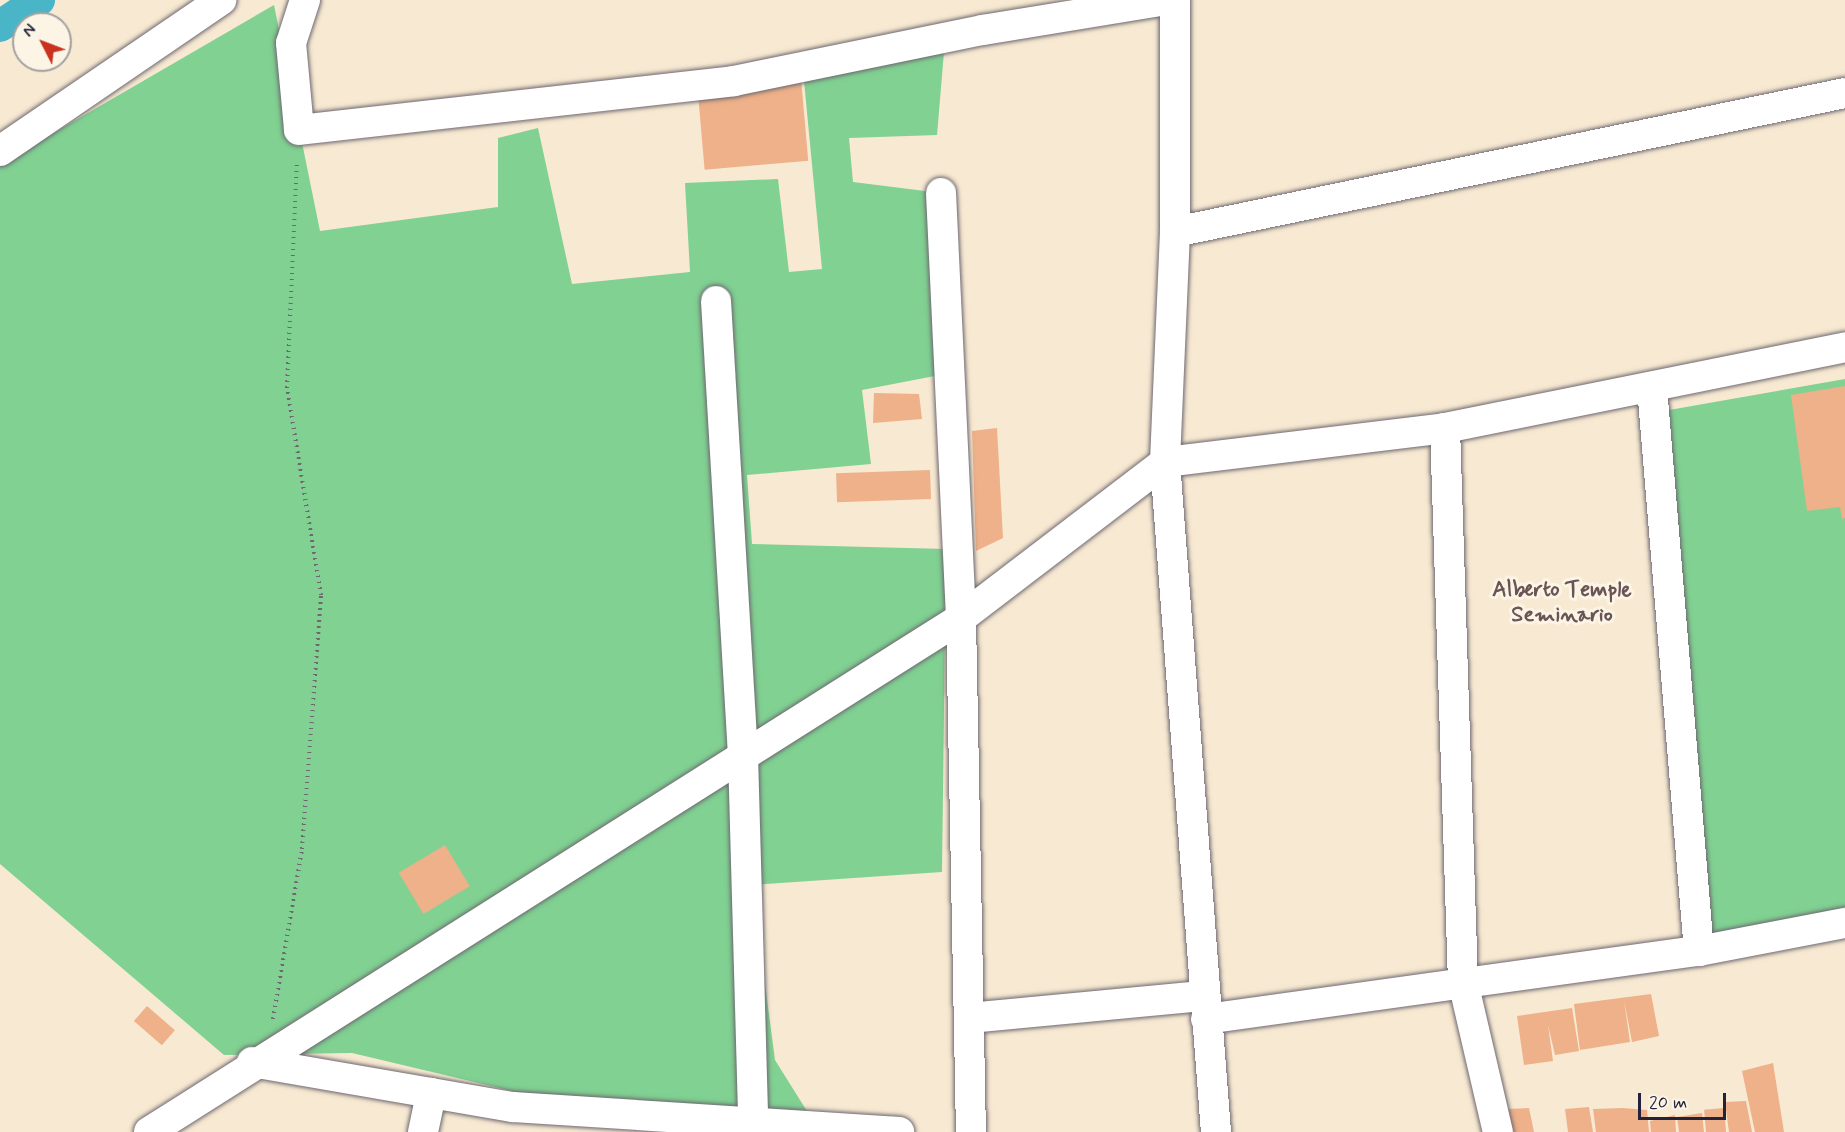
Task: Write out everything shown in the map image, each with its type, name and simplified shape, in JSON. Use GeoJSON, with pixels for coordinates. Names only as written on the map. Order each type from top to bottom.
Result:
{"type":"FeatureCollection","features":[{"type":"Feature","properties":{"kind":"street"},"geometry":{"type":"LineString","coordinates":[[0,151],[221,0]]}},
{"type":"Feature","properties":{"kind":"street"},"geometry":{"type":"LineString","coordinates":[[305,0],[291,43],[299,130],[734,81],[1006,25],[1166,0]]}},
{"type":"Feature","properties":{"kind":"street"},"geometry":{"type":"LineString","coordinates":[[1175,0],[1175,232],[1165,462],[1204,1007],[1216,1132]]}},
{"type":"Feature","properties":{"kind":"street"},"geometry":{"type":"LineString","coordinates":[[1175,232],[1845,93]]}},
{"type":"Feature","properties":{"kind":"street"},"geometry":{"type":"LineString","coordinates":[[940,193],[961,618],[971,1132]]}},
{"type":"Feature","properties":{"kind":"street"},"geometry":{"type":"LineString","coordinates":[[716,301],[743,755],[753,1122]]}},
{"type":"Feature","properties":{"kind":"street"},"geometry":{"type":"LineString","coordinates":[[149,1132],[260,1057],[961,618],[1165,462],[1445,428],[1845,347]]}},
{"type":"Feature","properties":{"kind":"street"},"geometry":{"type":"LineString","coordinates":[[1652,387],[1699,951]]}},
{"type":"Feature","properties":{"kind":"street"},"geometry":{"type":"LineString","coordinates":[[1445,428],[1463,982],[1498,1132]]}},
{"type":"Feature","properties":{"kind":"street"},"geometry":{"type":"LineString","coordinates":[[969,1018],[1204,1007],[1463,982],[1699,951],[1845,923]]}},
{"type":"Feature","properties":{"kind":"street"},"geometry":{"type":"LineString","coordinates":[[260,1057],[431,1093],[513,1107],[899,1132]]}},
{"type":"Feature","properties":{"kind":"street"},"geometry":{"type":"LineString","coordinates":[[423,1132],[431,1093]]}},
{"type":"Feature","properties":{"kind":"path"},"geometry":{"type":"LineString","coordinates":[[260,1057],[302,849],[321,596],[287,388],[299,130]]}},
{"type":"Feature","properties":{"kind":"green space"},"geometry":{"type":"Polygon","coordinates":[[[274,5],[320,231],[498,207],[498,138],[538,128],[572,284],[690,272],[685,183],[778,179],[789,272],[822,269],[804,81],[944,52],[937,135],[849,138],[853,182],[941,193],[940,375],[862,390],[871,464],[747,475],[752,544],[946,549],[942,872],[752,885],[775,1060],[820,1132],[609,1114],[352,1053],[224,1055],[0,864],[0,164],[274,5]]]}},
{"type":"Feature","properties":{"kind":"green space"},"geometry":{"type":"Polygon","coordinates":[[[1845,379],[1845,911],[1710,937],[1669,410],[1845,379]]]}},
{"type":"Feature","properties":{"kind":"building"},"geometry":{"type":"Polygon","coordinates":[[[801,78],[808,161],[705,170],[697,87],[801,78]]]}},
{"type":"Feature","properties":{"kind":"building"},"geometry":{"type":"Polygon","coordinates":[[[1845,386],[1845,518],[1842,519],[1840,507],[1807,511],[1791,395],[1845,386]]]}},
{"type":"Feature","properties":{"kind":"building"},"geometry":{"type":"Polygon","coordinates":[[[874,393],[919,394],[922,419],[873,423],[874,393]]]}},
{"type":"Feature","properties":{"kind":"building"},"geometry":{"type":"Polygon","coordinates":[[[997,428],[1003,538],[976,551],[972,431],[997,428]]]}},
{"type":"Feature","properties":{"kind":"building"},"geometry":{"type":"Polygon","coordinates":[[[930,470],[931,499],[837,502],[836,473],[930,470]]]}},
{"type":"Feature","properties":{"kind":"building"},"geometry":{"type":"Polygon","coordinates":[[[445,845],[470,886],[423,914],[399,873],[445,845]]]}},
{"type":"Feature","properties":{"kind":"building"},"geometry":{"type":"Polygon","coordinates":[[[1651,994],[1659,1036],[1632,1042],[1624,1000],[1630,1042],[1580,1050],[1574,1004],[1651,994]]]}},
{"type":"Feature","properties":{"kind":"building"},"geometry":{"type":"Polygon","coordinates":[[[147,1006],[175,1030],[162,1045],[134,1021],[147,1006]]]}},
{"type":"Feature","properties":{"kind":"building"},"geometry":{"type":"Polygon","coordinates":[[[1572,1008],[1579,1051],[1555,1055],[1548,1025],[1553,1061],[1524,1065],[1517,1016],[1572,1008]]]}},
{"type":"Feature","properties":{"kind":"building"},"geometry":{"type":"Polygon","coordinates":[[[1773,1063],[1784,1132],[1755,1132],[1742,1071],[1773,1063]]]}},
{"type":"Feature","properties":{"kind":"building"},"geometry":{"type":"Polygon","coordinates":[[[1746,1101],[1752,1132],[1729,1132],[1725,1102],[1746,1101]]]}},
{"type":"Feature","properties":{"kind":"building"},"geometry":{"type":"Polygon","coordinates":[[[1589,1107],[1593,1132],[1568,1132],[1565,1109],[1589,1107]]]}},
{"type":"Feature","properties":{"kind":"building"},"geometry":{"type":"Polygon","coordinates":[[[1529,1108],[1534,1132],[1510,1132],[1506,1109],[1529,1108]]]}},
{"type":"Feature","properties":{"kind":"building"},"geometry":{"type":"Polygon","coordinates":[[[1724,1108],[1726,1132],[1706,1132],[1704,1110],[1724,1108]]]}},
{"type":"Feature","properties":{"kind":"building"},"geometry":{"type":"Polygon","coordinates":[[[1593,1109],[1647,1110],[1649,1132],[1596,1132],[1593,1109]]]}},
{"type":"Feature","properties":{"kind":"building"},"geometry":{"type":"Polygon","coordinates":[[[1702,1113],[1704,1132],[1679,1132],[1677,1117],[1702,1113]]]}},
{"type":"Feature","properties":{"kind":"building"},"geometry":{"type":"Polygon","coordinates":[[[1675,1115],[1676,1132],[1651,1132],[1650,1121],[1675,1115]]]}},
{"type":"Feature","properties":{"kind":"waterway"},"geometry":{"type":"LineString","coordinates":[[0,26],[39,0]]}},
{"type":"Feature","properties":{"kind":"district","name":"Alberto Temple Seminario"},"geometry":{"type":"Point","coordinates":[1562,602]}}]}
